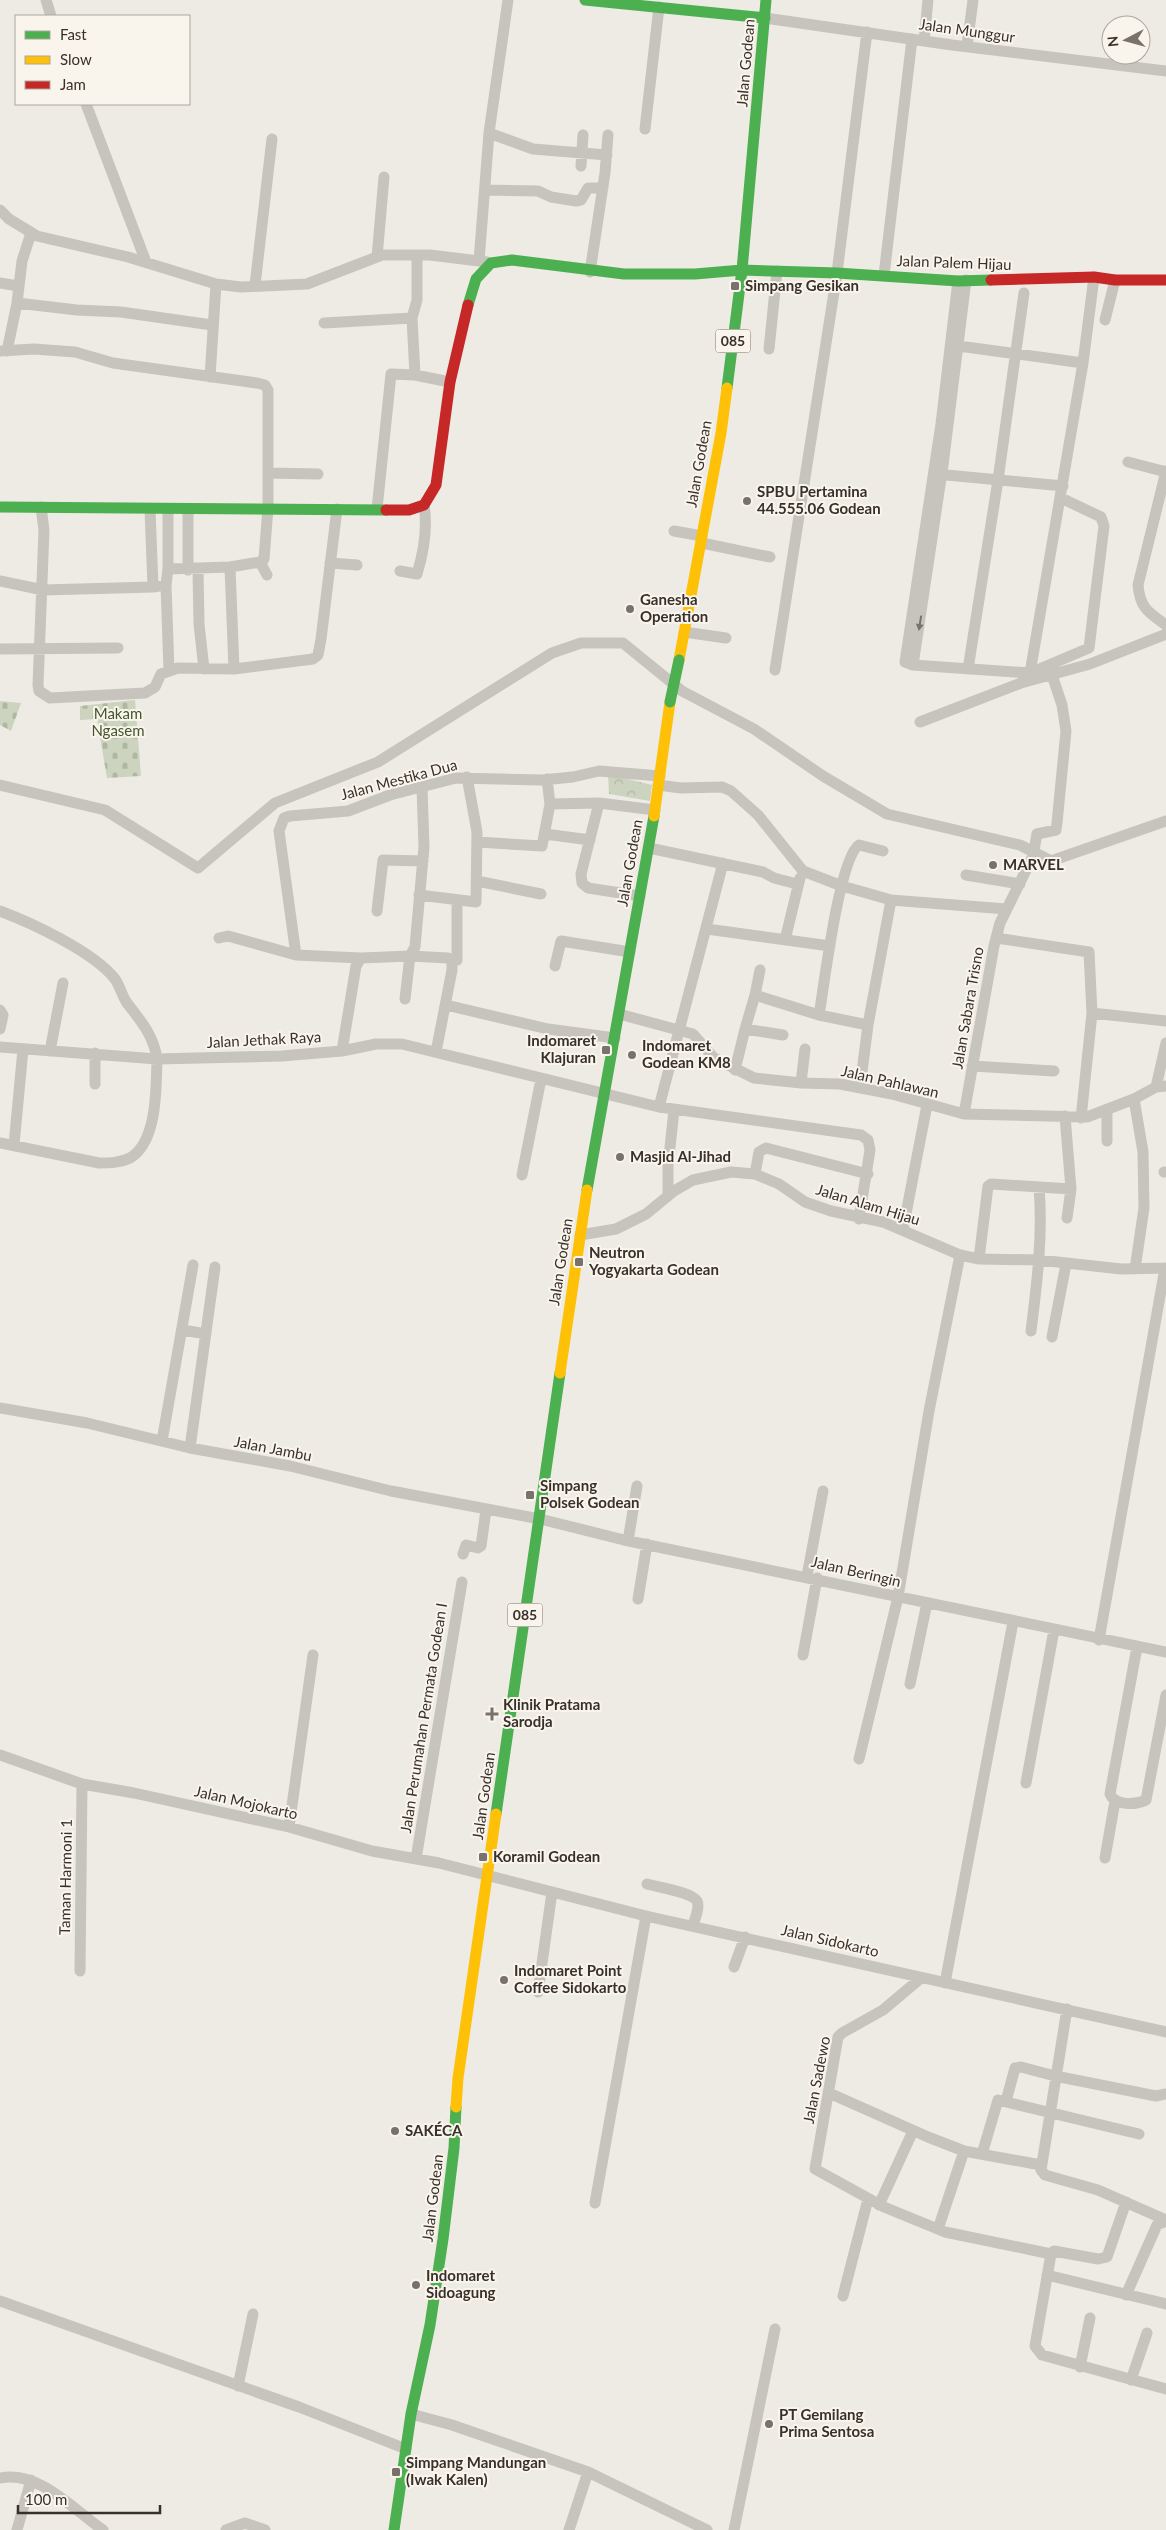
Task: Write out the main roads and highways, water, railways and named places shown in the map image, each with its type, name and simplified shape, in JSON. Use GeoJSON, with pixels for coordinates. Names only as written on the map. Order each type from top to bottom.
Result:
{"type":"FeatureCollection","features":[{"type":"Feature","properties":{"kind":"main road"},"geometry":{"type":"LineString","coordinates":[[585,0],[652,5],[764,18]]}},
{"type":"Feature","properties":{"kind":"main road","name":"Jalan Godean"},"geometry":{"type":"LineString","coordinates":[[394,2530],[411,2414],[430,2325],[443,2239],[454,2148],[458,2078],[580,1235],[649,848],[670,702],[702,540],[720,433],[742,270],[766,0]]}},
{"type":"Feature","properties":{"kind":"main road","name":"Jalan Palem Hijau"},"geometry":{"type":"LineString","coordinates":[[0,507],[150,509],[377,508],[409,510],[424,505],[436,485],[450,382],[467,308],[476,279],[491,263],[512,260],[590,272],[672,274],[742,270],[962,280],[1094,277],[1115,280],[1166,280]]}},
{"type":"Feature","properties":{"kind":"place","name":"Simpang Gesikan"},"geometry":{"type":"Point","coordinates":[735,286]}},
{"type":"Feature","properties":{"kind":"place","name":"SPBU Pertamina 44.555.06 Godean"},"geometry":{"type":"Point","coordinates":[747,501]}},
{"type":"Feature","properties":{"kind":"place","name":"Ganesha Operation"},"geometry":{"type":"Point","coordinates":[630,609]}},
{"type":"Feature","properties":{"kind":"place","name":"MARVEL"},"geometry":{"type":"Point","coordinates":[993,865]}},
{"type":"Feature","properties":{"kind":"place","name":"Indomaret Klajuran"},"geometry":{"type":"Point","coordinates":[606,1050]}},
{"type":"Feature","properties":{"kind":"place","name":"Indomaret Godean KM8"},"geometry":{"type":"Point","coordinates":[632,1055]}},
{"type":"Feature","properties":{"kind":"place","name":"Masjid Al-Jihad"},"geometry":{"type":"Point","coordinates":[620,1157]}},
{"type":"Feature","properties":{"kind":"place","name":"Neutron Yogyakarta Godean"},"geometry":{"type":"Point","coordinates":[579,1262]}},
{"type":"Feature","properties":{"kind":"place","name":"Simpang Polsek Godean"},"geometry":{"type":"Point","coordinates":[530,1495]}},
{"type":"Feature","properties":{"kind":"place","name":"Klinik Pratama Sarodja"},"geometry":{"type":"Point","coordinates":[492,1714]}},
{"type":"Feature","properties":{"kind":"place","name":"Koramil Godean"},"geometry":{"type":"Point","coordinates":[483,1857]}},
{"type":"Feature","properties":{"kind":"place","name":"Indomaret Point Coffee Sidokarto"},"geometry":{"type":"Point","coordinates":[504,1980]}},
{"type":"Feature","properties":{"kind":"place","name":"SAKÉCA"},"geometry":{"type":"Point","coordinates":[395,2131]}},
{"type":"Feature","properties":{"kind":"place","name":"Indomaret Sidoagung"},"geometry":{"type":"Point","coordinates":[416,2285]}},
{"type":"Feature","properties":{"kind":"place","name":"PT Gemilang Prima Sentosa"},"geometry":{"type":"Point","coordinates":[769,2424]}},
{"type":"Feature","properties":{"kind":"place","name":"Simpang Mandungan (Iwak Kalen)"},"geometry":{"type":"Point","coordinates":[396,2472]}},
{"type":"Feature","properties":{"kind":"park label","name":"Makam Ngasem"},"geometry":{"type":"Point","coordinates":[118,722]}}]}
